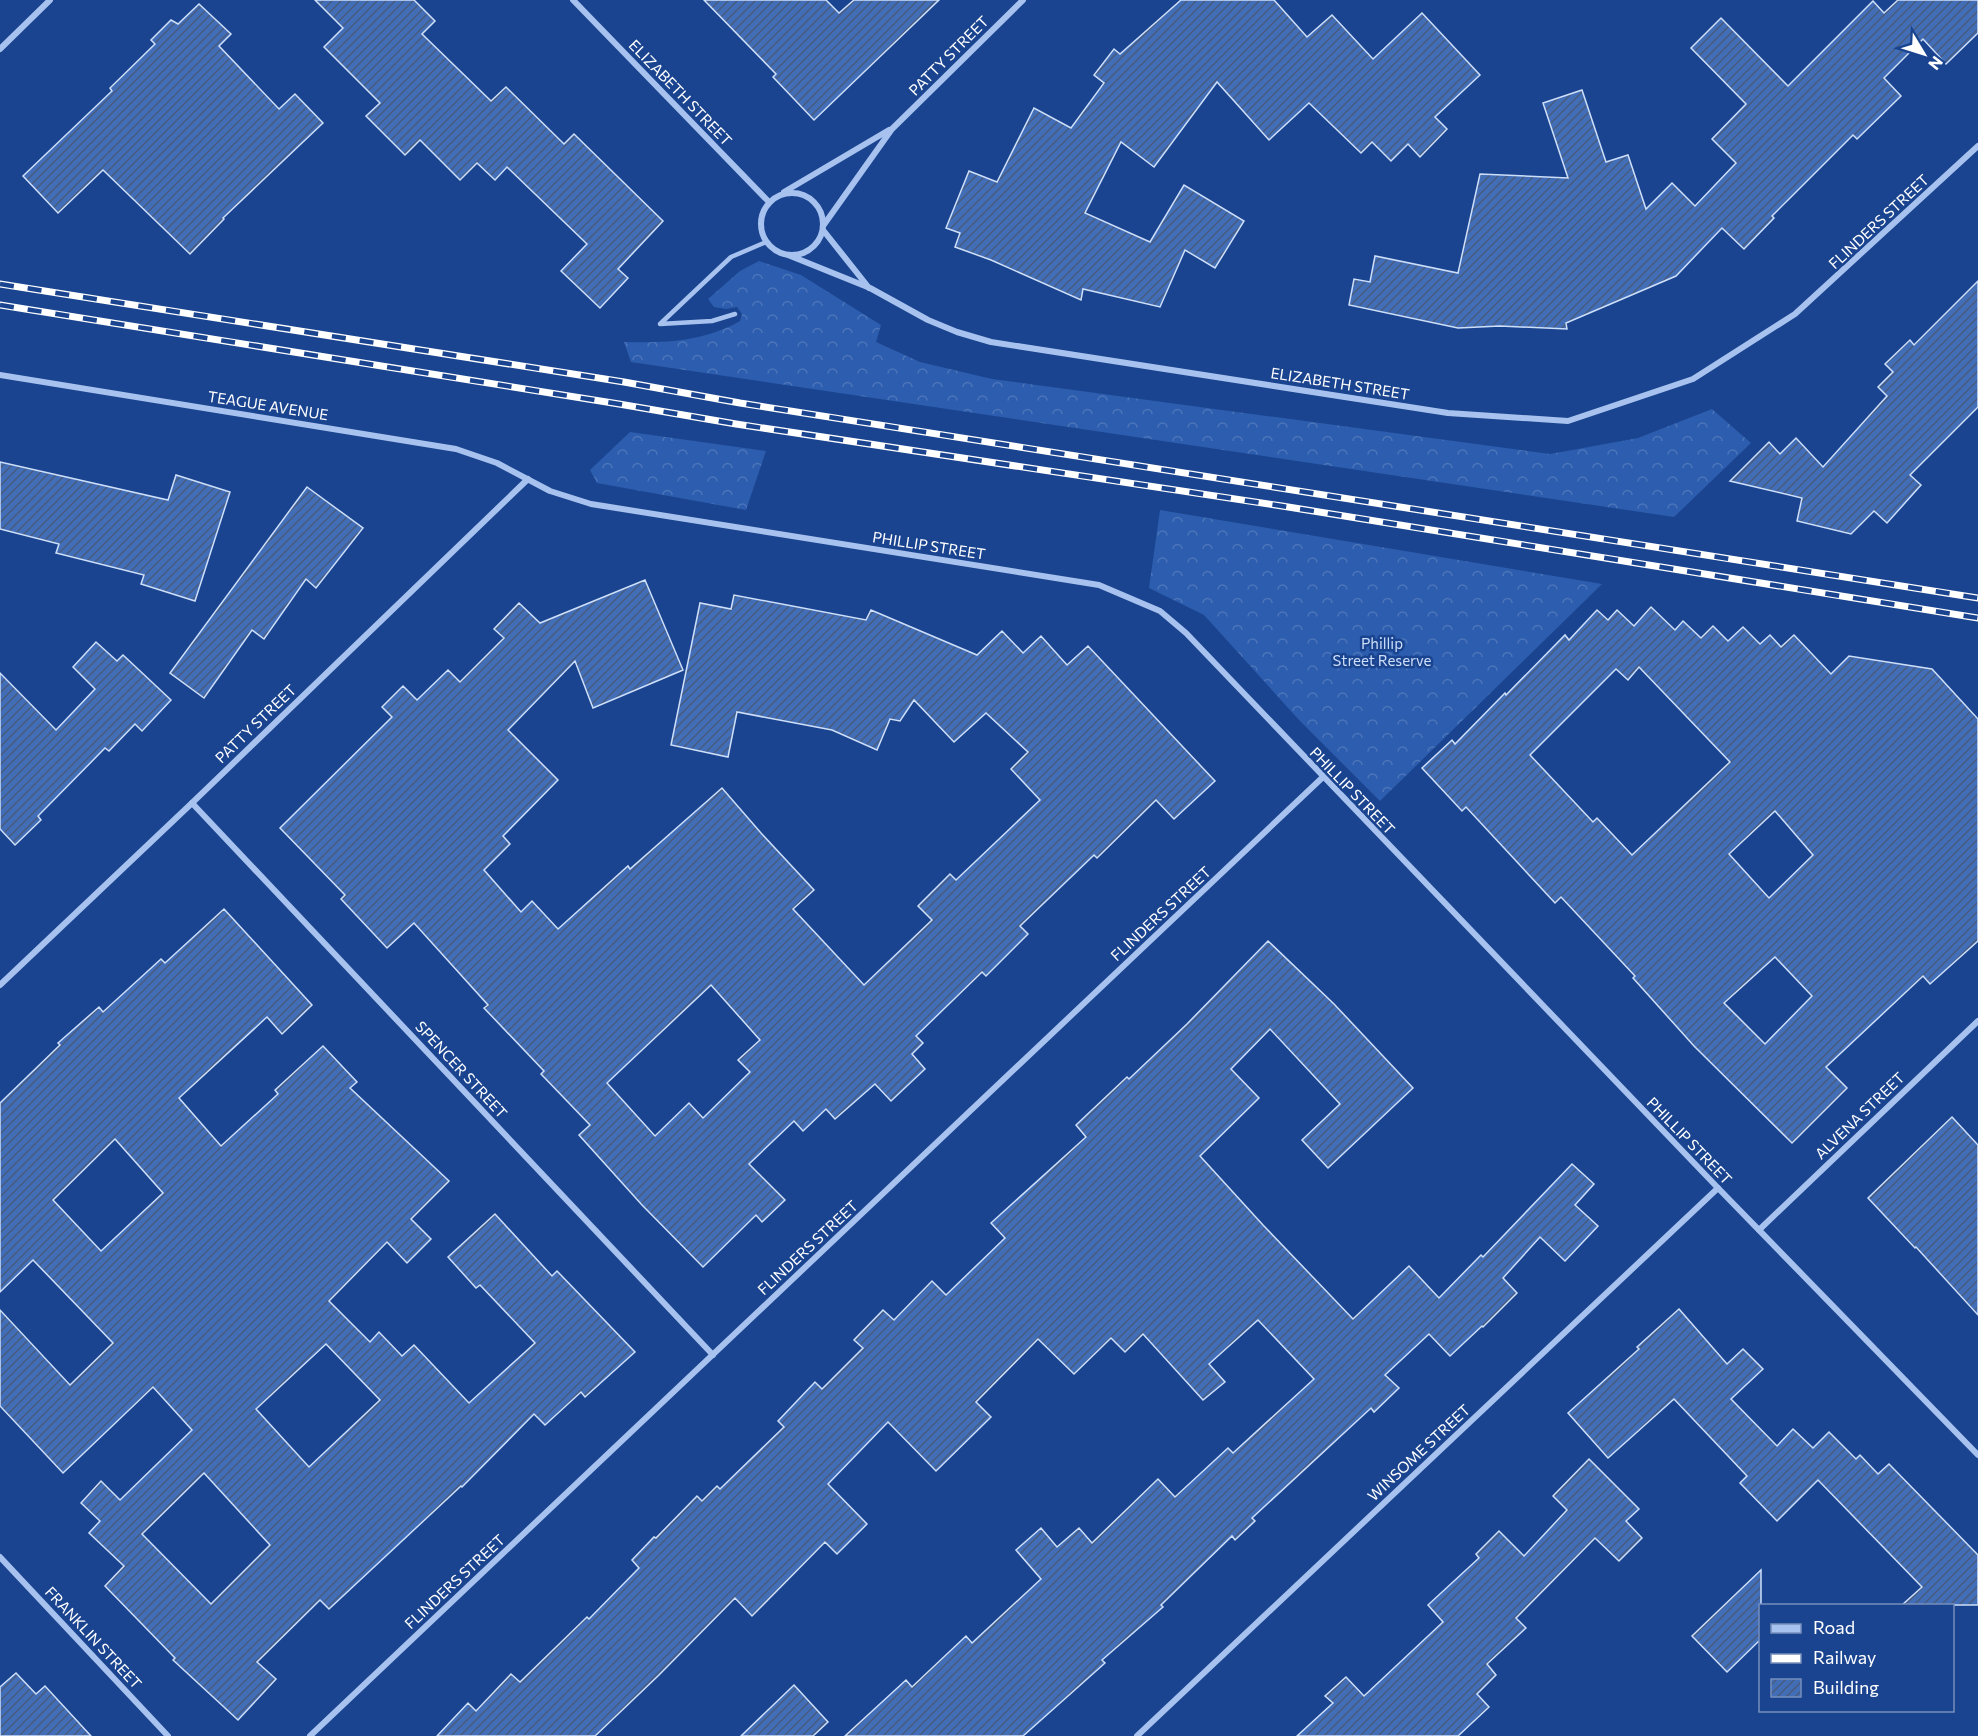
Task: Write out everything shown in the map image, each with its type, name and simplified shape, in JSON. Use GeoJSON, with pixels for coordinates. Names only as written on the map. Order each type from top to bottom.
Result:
{"type":"FeatureCollection","features":[{"type":"Feature","properties":{"kind":"street"},"geometry":{"type":"LineString","coordinates":[[0,49],[50,0]]}},
{"type":"Feature","properties":{"kind":"street","name":"ELIZABETH STREET"},"geometry":{"type":"LineString","coordinates":[[573,0],[769,202]]}},
{"type":"Feature","properties":{"kind":"street","name":"PATTY STREET"},"geometry":{"type":"LineString","coordinates":[[823,228],[892,129],[1023,0]]}},
{"type":"Feature","properties":{"kind":"street","name":"PATTY STREET"},"geometry":{"type":"LineString","coordinates":[[775,197],[892,129]]}},
{"type":"Feature","properties":{"kind":"street","name":"FLINDERS STREET"},"geometry":{"type":"LineString","coordinates":[[1795,314],[1978,146]]}},
{"type":"Feature","properties":{"kind":"street"},"geometry":{"type":"LineString","coordinates":[[793,192],[810,198],[821,213],[823,228],[819,239],[808,250],[788,255],[776,251],[766,242],[761,231],[761,219],[769,202],[775,197],[793,192]]}},
{"type":"Feature","properties":{"kind":"street","name":"ELIZABETH STREET"},"geometry":{"type":"LineString","coordinates":[[823,228],[870,288]]}},
{"type":"Feature","properties":{"kind":"street","name":"ELIZABETH STREET"},"geometry":{"type":"LineString","coordinates":[[788,255],[870,288],[947,328],[999,344],[1448,413],[1568,421],[1693,379],[1795,314]]}},
{"type":"Feature","properties":{"kind":"street","name":"TEAGUE AVENUE"},"geometry":{"type":"LineString","coordinates":[[0,375],[456,449],[483,457],[528,479]]}},
{"type":"Feature","properties":{"kind":"street","name":"PATTY STREET"},"geometry":{"type":"LineString","coordinates":[[0,985],[528,479]]}},
{"type":"Feature","properties":{"kind":"street","name":"PHILLIP STREET"},"geometry":{"type":"LineString","coordinates":[[528,479],[564,496],[591,504],[1099,585],[1160,610],[1186,633],[1718,1188],[1978,1455]]}},
{"type":"Feature","properties":{"kind":"street","name":"FLINDERS STREET"},"geometry":{"type":"LineString","coordinates":[[310,1736],[1323,777]]}},
{"type":"Feature","properties":{"kind":"street","name":"SPENCER STREET"},"geometry":{"type":"LineString","coordinates":[[192,803],[713,1354]]}},
{"type":"Feature","properties":{"kind":"street","name":"ALVENA STREET"},"geometry":{"type":"LineString","coordinates":[[1759,1230],[1978,1021]]}},
{"type":"Feature","properties":{"kind":"street","name":"WINSOME STREET"},"geometry":{"type":"LineString","coordinates":[[1137,1736],[1718,1188]]}},
{"type":"Feature","properties":{"kind":"street","name":"FRANKLIN STREET"},"geometry":{"type":"LineString","coordinates":[[0,1557],[168,1736]]}},
{"type":"Feature","properties":{"kind":"lane"},"geometry":{"type":"LineString","coordinates":[[735,315],[712,321],[660,324],[730,257],[766,242]]}},
{"type":"Feature","properties":{"kind":"green space"},"geometry":{"type":"Polygon","coordinates":[[[759,261],[801,275],[881,325],[876,342],[920,362],[992,379],[1550,454],[1638,438],[1712,409],[1751,443],[1674,517],[631,362],[624,342],[684,340],[712,333],[740,321],[742,314],[737,307],[726,309],[714,307],[708,299],[740,271],[759,261]]]}},
{"type":"Feature","properties":{"kind":"green space"},"geometry":{"type":"Polygon","coordinates":[[[630,432],[766,451],[746,510],[597,483],[590,470],[630,432]]]}},
{"type":"Feature","properties":{"kind":"green space","name":"Phillip Street Reserve"},"geometry":{"type":"Polygon","coordinates":[[[1160,510],[1602,584],[1380,801],[1300,721],[1204,615],[1149,588],[1160,510]]]}},
{"type":"Feature","properties":{"kind":"building"},"geometry":{"type":"Polygon","coordinates":[[[315,0],[414,0],[435,21],[422,34],[491,101],[506,87],[564,144],[574,134],[663,221],[618,269],[628,278],[600,308],[561,271],[587,244],[507,167],[495,180],[477,163],[460,180],[420,140],[405,155],[366,116],[380,103],[324,47],[343,28],[315,0]]]}},
{"type":"Feature","properties":{"kind":"building"},"geometry":{"type":"Polygon","coordinates":[[[704,0],[826,0],[839,13],[854,0],[939,0],[814,120],[773,77],[776,74],[704,0]]]}},
{"type":"Feature","properties":{"kind":"building"},"geometry":{"type":"Polygon","coordinates":[[[1181,0],[1274,0],[1307,37],[1332,15],[1373,59],[1422,13],[1480,75],[1435,117],[1447,129],[1420,157],[1408,144],[1391,161],[1372,142],[1361,153],[1309,103],[1269,140],[1217,82],[1154,167],[1121,142],[1085,213],[1150,242],[1184,185],[1244,221],[1215,268],[1185,250],[1160,307],[1083,289],[1081,300],[991,260],[955,247],[960,233],[946,228],[969,171],[997,182],[1034,108],[1071,128],[1104,83],[1094,75],[1114,49],[1120,54],[1181,0]]]}},
{"type":"Feature","properties":{"kind":"building"},"geometry":{"type":"Polygon","coordinates":[[[1898,0],[1978,0],[1978,33],[1946,64],[1923,39],[1884,78],[1901,96],[1857,139],[1853,135],[1772,216],[1774,218],[1744,249],[1722,228],[1676,276],[1566,323],[1567,329],[1500,326],[1458,328],[1349,305],[1354,279],[1370,282],[1375,256],[1458,273],[1480,174],[1568,178],[1543,103],[1582,90],[1606,162],[1628,155],[1646,209],[1672,183],[1695,206],[1736,163],[1712,139],[1746,104],[1691,48],[1721,18],[1788,86],[1873,1],[1884,13],[1898,0]]]}},
{"type":"Feature","properties":{"kind":"building"},"geometry":{"type":"Polygon","coordinates":[[[199,4],[231,34],[219,46],[279,109],[295,94],[323,123],[223,218],[190,254],[103,170],[58,213],[23,176],[112,91],[110,88],[155,44],[151,40],[171,20],[178,24],[199,4]]]}},
{"type":"Feature","properties":{"kind":"building"},"geometry":{"type":"Polygon","coordinates":[[[1978,281],[1978,407],[1910,475],[1921,485],[1887,523],[1874,511],[1851,534],[1797,521],[1802,498],[1730,481],[1769,442],[1780,454],[1796,438],[1823,467],[1887,396],[1878,387],[1893,372],[1885,364],[1910,340],[1914,345],[1978,281]]]}},
{"type":"Feature","properties":{"kind":"building"},"geometry":{"type":"Polygon","coordinates":[[[0,462],[168,500],[176,475],[230,492],[195,601],[141,584],[144,575],[56,553],[59,544],[0,529],[0,462]]]}},
{"type":"Feature","properties":{"kind":"building"},"geometry":{"type":"Polygon","coordinates":[[[307,487],[363,528],[316,588],[306,579],[264,639],[252,630],[204,698],[170,673],[307,487]]]}},
{"type":"Feature","properties":{"kind":"building"},"geometry":{"type":"Polygon","coordinates":[[[645,580],[683,670],[593,708],[575,661],[508,730],[558,780],[503,836],[510,844],[484,870],[521,912],[532,901],[558,929],[628,866],[630,869],[722,788],[814,890],[793,909],[864,985],[932,920],[918,906],[950,874],[956,880],[1040,800],[1011,769],[1028,752],[986,713],[954,742],[914,700],[900,721],[890,719],[877,750],[832,730],[737,712],[728,757],[671,745],[700,603],[731,609],[734,595],[866,620],[871,610],[977,655],[1002,631],[1023,653],[1041,636],[1067,665],[1088,646],[1215,781],[1174,819],[1156,800],[1097,858],[1094,855],[1020,926],[1028,934],[986,976],[982,972],[916,1036],[923,1043],[912,1054],[925,1069],[891,1101],[875,1084],[835,1119],[826,1109],[803,1131],[794,1121],[749,1164],[785,1200],[762,1222],[756,1215],[703,1267],[642,1205],[579,1135],[590,1125],[541,1074],[544,1071],[484,1008],[488,1005],[414,923],[387,948],[341,899],[345,895],[280,828],[392,717],[382,707],[403,686],[417,700],[448,670],[460,682],[504,638],[494,629],[519,603],[540,623],[645,580]],[[711,985],[607,1083],[655,1136],[689,1103],[703,1118],[750,1072],[738,1060],[760,1040],[711,985]]]}},
{"type":"Feature","properties":{"kind":"building"},"geometry":{"type":"Polygon","coordinates":[[[1651,607],[1675,630],[1683,621],[1701,638],[1713,626],[1728,641],[1743,627],[1760,644],[1770,635],[1781,647],[1794,635],[1831,674],[1849,656],[1932,669],[1978,719],[1978,941],[1930,984],[1923,976],[1826,1067],[1847,1088],[1792,1143],[1694,1046],[1633,978],[1635,976],[1561,897],[1555,903],[1466,807],[1462,811],[1422,768],[1452,740],[1455,744],[1565,635],[1569,640],[1597,610],[1608,620],[1617,610],[1634,626],[1651,607]],[[1639,667],[1628,680],[1616,669],[1530,755],[1593,822],[1597,818],[1632,855],[1730,762],[1639,667]],[[1775,811],[1729,854],[1769,898],[1813,855],[1775,811]],[[1775,957],[1724,1003],[1765,1044],[1812,996],[1775,957]]]}},
{"type":"Feature","properties":{"kind":"building"},"geometry":{"type":"Polygon","coordinates":[[[96,642],[117,661],[123,655],[171,700],[142,731],[135,724],[109,751],[105,748],[38,816],[41,820],[15,845],[0,829],[0,673],[56,730],[95,689],[73,667],[96,642]]]}},
{"type":"Feature","properties":{"kind":"building"},"geometry":{"type":"Polygon","coordinates":[[[224,909],[312,1005],[282,1034],[267,1017],[179,1098],[221,1146],[278,1094],[275,1090],[323,1046],[357,1082],[350,1088],[449,1181],[411,1219],[431,1239],[407,1263],[387,1242],[329,1301],[370,1342],[379,1332],[402,1356],[414,1345],[469,1403],[535,1343],[480,1285],[476,1288],[448,1257],[495,1214],[552,1276],[557,1271],[635,1352],[585,1397],[581,1392],[545,1425],[534,1414],[462,1487],[329,1609],[320,1600],[257,1662],[276,1679],[238,1720],[173,1660],[175,1658],[105,1586],[124,1566],[89,1533],[100,1521],[81,1503],[101,1481],[120,1500],[192,1430],[153,1387],[63,1473],[0,1406],[0,1310],[70,1385],[113,1343],[33,1260],[0,1292],[0,1103],[60,1045],[58,1043],[99,1007],[103,1012],[161,959],[165,963],[224,909]],[[115,1139],[53,1200],[101,1251],[163,1193],[115,1139]],[[326,1344],[256,1409],[309,1467],[380,1400],[326,1344]],[[204,1473],[142,1534],[211,1604],[270,1545],[204,1473]]]}},
{"type":"Feature","properties":{"kind":"building"},"geometry":{"type":"Polygon","coordinates":[[[1268,941],[1334,1004],[1413,1088],[1328,1168],[1302,1140],[1340,1104],[1270,1029],[1231,1069],[1259,1098],[1200,1156],[1263,1225],[1353,1319],[1409,1266],[1439,1298],[1481,1255],[1483,1257],[1572,1164],[1594,1184],[1575,1205],[1598,1226],[1565,1261],[1540,1237],[1503,1278],[1517,1293],[1450,1356],[1429,1334],[1385,1375],[1399,1388],[1374,1412],[1371,1408],[1252,1518],[1255,1521],[1235,1540],[1232,1536],[1161,1605],[1163,1607],[1102,1660],[1105,1663],[1023,1736],[845,1736],[906,1680],[912,1687],[966,1636],[972,1643],[1041,1579],[1016,1550],[1041,1528],[1057,1547],[1079,1528],[1092,1543],[1158,1479],[1175,1497],[1228,1448],[1233,1453],[1314,1379],[1258,1320],[1209,1364],[1225,1382],[1203,1400],[1143,1334],[1125,1352],[1111,1338],[1074,1374],[1038,1339],[976,1402],[991,1417],[936,1471],[888,1422],[828,1484],[867,1524],[837,1554],[825,1542],[752,1616],[735,1598],[595,1736],[437,1736],[468,1703],[476,1711],[511,1674],[520,1682],[587,1617],[589,1619],[639,1568],[632,1560],[654,1537],[656,1538],[697,1496],[702,1501],[717,1486],[720,1489],[784,1427],[778,1421],[815,1382],[822,1389],[863,1348],[854,1340],[883,1310],[894,1320],[932,1281],[946,1295],[1005,1238],[991,1223],[1086,1137],[1076,1125],[1187,1024],[1268,941]]]}},
{"type":"Feature","properties":{"kind":"building"},"geometry":{"type":"Polygon","coordinates":[[[1952,1117],[1978,1145],[1978,1315],[1868,1198],[1952,1117]]]}},
{"type":"Feature","properties":{"kind":"building"},"geometry":{"type":"Polygon","coordinates":[[[1679,1309],[1727,1364],[1743,1349],[1763,1369],[1731,1399],[1777,1446],[1793,1429],[1813,1448],[1829,1432],[1856,1459],[1860,1455],[1878,1474],[1889,1464],[1978,1555],[1978,1605],[1903,1604],[1922,1587],[1818,1480],[1777,1521],[1740,1483],[1747,1476],[1674,1399],[1608,1458],[1568,1413],[1639,1349],[1637,1347],[1679,1309]]]}},
{"type":"Feature","properties":{"kind":"building"},"geometry":{"type":"Polygon","coordinates":[[[1589,1459],[1639,1509],[1626,1521],[1642,1538],[1619,1561],[1595,1538],[1516,1618],[1526,1628],[1487,1664],[1496,1675],[1477,1694],[1489,1707],[1458,1736],[1297,1736],[1333,1703],[1325,1696],[1346,1677],[1364,1696],[1443,1622],[1428,1605],[1479,1558],[1476,1554],[1499,1531],[1524,1556],[1567,1510],[1553,1496],[1589,1459]]]}},
{"type":"Feature","properties":{"kind":"building"},"geometry":{"type":"Polygon","coordinates":[[[1761,1570],[1759,1641],[1727,1672],[1692,1636],[1761,1570]]]}},
{"type":"Feature","properties":{"kind":"building"},"geometry":{"type":"Polygon","coordinates":[[[16,1673],[36,1694],[45,1686],[91,1736],[0,1736],[0,1687],[16,1673]]]}},
{"type":"Feature","properties":{"kind":"building"},"geometry":{"type":"Polygon","coordinates":[[[794,1685],[828,1722],[813,1736],[741,1736],[794,1685]]]}},
{"type":"Feature","properties":{"kind":"railway"},"geometry":{"type":"LineString","coordinates":[[0,284],[1978,598]]}},
{"type":"Feature","properties":{"kind":"railway"},"geometry":{"type":"LineString","coordinates":[[0,305],[736,424],[1282,506],[1978,618]]}}]}
